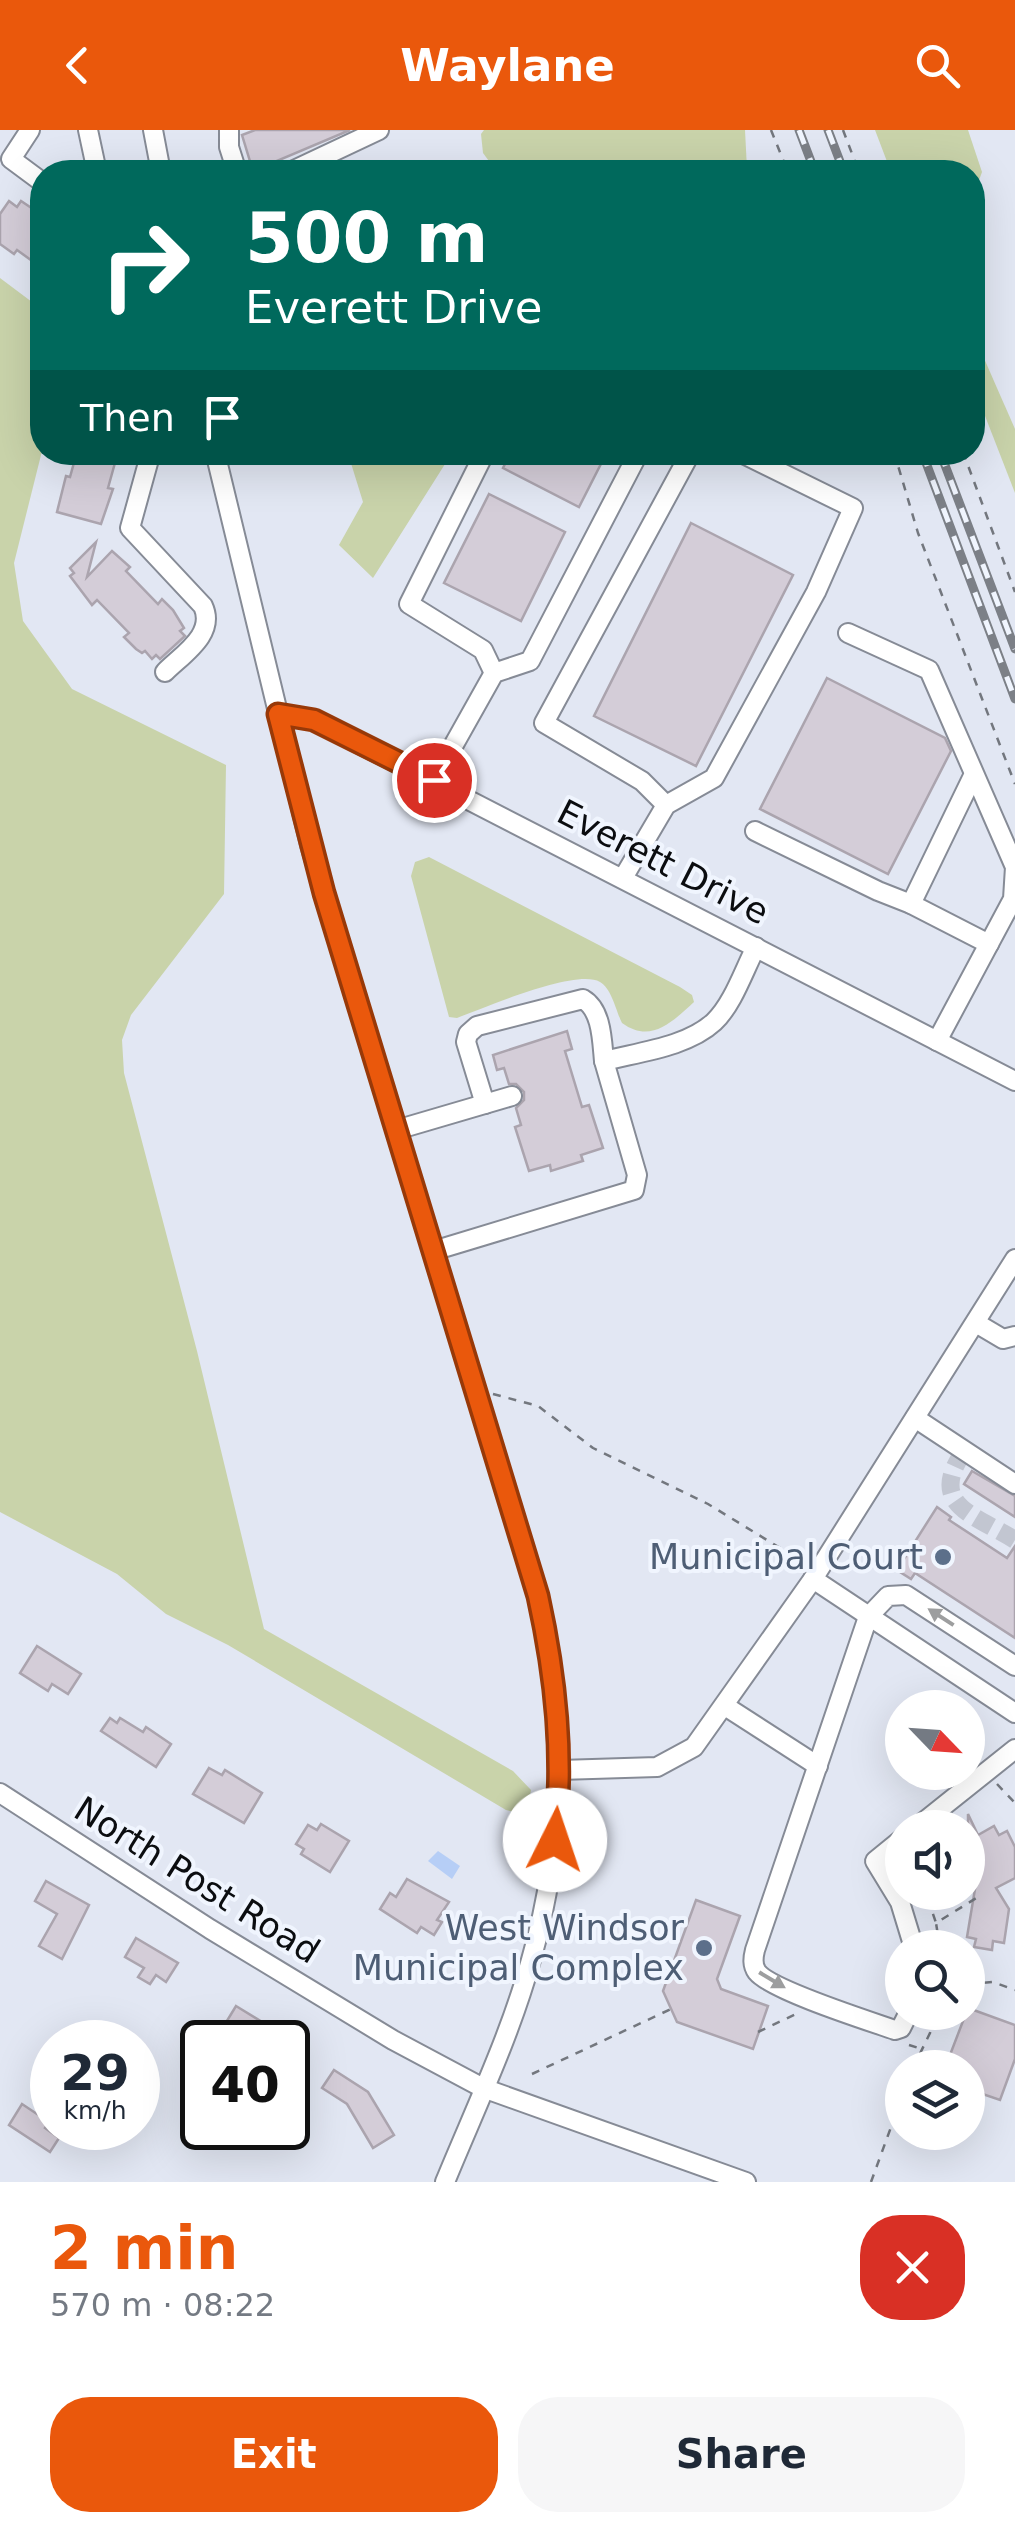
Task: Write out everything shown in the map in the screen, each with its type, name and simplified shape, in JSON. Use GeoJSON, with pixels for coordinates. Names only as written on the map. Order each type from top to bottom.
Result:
{"type":"FeatureCollection","features":[{"type":"Feature","properties":{"kind":"street"},"geometry":{"type":"LineString","coordinates":[[30,130],[11,158],[30,173]]}},
{"type":"Feature","properties":{"kind":"street"},"geometry":{"type":"LineString","coordinates":[[153,130],[159,160]]}},
{"type":"Feature","properties":{"kind":"street"},"geometry":{"type":"LineString","coordinates":[[229,130],[233,160]]}},
{"type":"Feature","properties":{"kind":"street"},"geometry":{"type":"LineString","coordinates":[[315,160],[379,130]]}},
{"type":"Feature","properties":{"kind":"street"},"geometry":{"type":"LineString","coordinates":[[94,131],[96,160]]}},
{"type":"Feature","properties":{"kind":"street"},"geometry":{"type":"LineString","coordinates":[[147,465],[130,528],[207,615],[204,633],[165,672]]}},
{"type":"Feature","properties":{"kind":"street"},"geometry":{"type":"LineString","coordinates":[[218,465],[310,845],[538,1596],[556,1698],[560,1770],[554,1849],[543,1914],[515,2010],[444,2182]]}},
{"type":"Feature","properties":{"kind":"street"},"geometry":{"type":"LineString","coordinates":[[478,465],[408,604],[482,650],[494,673]]}},
{"type":"Feature","properties":{"kind":"street"},"geometry":{"type":"LineString","coordinates":[[434,780],[494,673],[530,661],[632,465]]}},
{"type":"Feature","properties":{"kind":"street"},"geometry":{"type":"LineString","coordinates":[[666,805],[642,781],[544,723],[683,465]]}},
{"type":"Feature","properties":{"kind":"street"},"geometry":{"type":"LineString","coordinates":[[623,878],[666,805],[714,778],[816,592],[853,508],[765,465]]}},
{"type":"Feature","properties":{"kind":"street"},"geometry":{"type":"LineString","coordinates":[[848,633],[929,670],[1015,867],[1013,899],[937,1041]]}},
{"type":"Feature","properties":{"kind":"street","name":"Everett Drive"},"geometry":{"type":"LineString","coordinates":[[278,714],[314,720],[1015,1081]]}},
{"type":"Feature","properties":{"kind":"street"},"geometry":{"type":"LineString","coordinates":[[911,904],[973,776]]}},
{"type":"Feature","properties":{"kind":"street"},"geometry":{"type":"LineString","coordinates":[[755,831],[989,944]]}},
{"type":"Feature","properties":{"kind":"street"},"geometry":{"type":"LineString","coordinates":[[604,1061],[670,1044],[712,1024],[756,947]]}},
{"type":"Feature","properties":{"kind":"street"},"geometry":{"type":"LineString","coordinates":[[433,1252],[634,1190],[637,1175],[604,1061],[601,1032],[594,1009],[583,999],[470,1030],[466,1042],[485,1104]]}},
{"type":"Feature","properties":{"kind":"street"},"geometry":{"type":"LineString","coordinates":[[396,1130],[512,1096]]}},
{"type":"Feature","properties":{"kind":"street"},"geometry":{"type":"LineString","coordinates":[[560,1770],[643,1769],[668,1763],[694,1747],[813,1578],[1015,1259]]}},
{"type":"Feature","properties":{"kind":"street"},"geometry":{"type":"LineString","coordinates":[[976,1322],[1003,1339],[1015,1336]]}},
{"type":"Feature","properties":{"kind":"street"},"geometry":{"type":"LineString","coordinates":[[915,1418],[1015,1484]]}},
{"type":"Feature","properties":{"kind":"street"},"geometry":{"type":"LineString","coordinates":[[813,1578],[1015,1713]]}},
{"type":"Feature","properties":{"kind":"street"},"geometry":{"type":"LineString","coordinates":[[885,2026],[778,1986],[757,1972],[753,1956],[868,1617],[888,1596],[906,1596],[1015,1666]]}},
{"type":"Feature","properties":{"kind":"street"},"geometry":{"type":"LineString","coordinates":[[725,1706],[818,1766]]}},
{"type":"Feature","properties":{"kind":"street"},"geometry":{"type":"LineString","coordinates":[[939,1810],[1015,1749]]}},
{"type":"Feature","properties":{"kind":"street","name":"North Post Road"},"geometry":{"type":"LineString","coordinates":[[0,1793],[360,2021],[484,2088],[746,2182]]}},
{"type":"Feature","properties":{"kind":"street"},"geometry":{"type":"LineString","coordinates":[[885,1853],[875,1861],[885,1877]]}},
{"type":"Feature","properties":{"kind":"path"},"geometry":{"type":"LineString","coordinates":[[771,130],[783,160]]}},
{"type":"Feature","properties":{"kind":"path"},"geometry":{"type":"LineString","coordinates":[[843,130],[854,160]]}},
{"type":"Feature","properties":{"kind":"path"},"geometry":{"type":"LineString","coordinates":[[898,465],[918,533],[1015,784]]}},
{"type":"Feature","properties":{"kind":"path"},"geometry":{"type":"LineString","coordinates":[[968,465],[1015,592]]}},
{"type":"Feature","properties":{"kind":"path"},"geometry":{"type":"LineString","coordinates":[[477,1395],[506,1395],[538,1406],[593,1448],[708,1504],[785,1550],[813,1578]]}},
{"type":"Feature","properties":{"kind":"path"},"geometry":{"type":"LineString","coordinates":[[996,1784],[1015,1804]]}},
{"type":"Feature","properties":{"kind":"path"},"geometry":{"type":"LineString","coordinates":[[932,1910],[937,1930]]}},
{"type":"Feature","properties":{"kind":"path"},"geometry":{"type":"LineString","coordinates":[[936,1923],[958,1910]]}},
{"type":"Feature","properties":{"kind":"path"},"geometry":{"type":"LineString","coordinates":[[985,1983],[1015,1990]]}},
{"type":"Feature","properties":{"kind":"path"},"geometry":{"type":"LineString","coordinates":[[532,2074],[671,2009]]}},
{"type":"Feature","properties":{"kind":"path"},"geometry":{"type":"LineString","coordinates":[[871,2182],[885,2143]]}},
{"type":"Feature","properties":{"kind":"green space"},"geometry":{"type":"Polygon","coordinates":[[[484,130],[745,130],[747,160],[488,160],[483,153],[484,130]]]}},
{"type":"Feature","properties":{"kind":"green space"},"geometry":{"type":"Polygon","coordinates":[[[875,130],[968,130],[978,160],[886,160],[875,130]]]}},
{"type":"Feature","properties":{"kind":"green space"},"geometry":{"type":"Polygon","coordinates":[[[0,278],[30,300],[30,465],[38,465],[14,563],[23,621],[72,689],[226,765],[224,894],[131,1015],[122,1040],[124,1073],[264,1629],[513,1771],[531,1790],[528,1806],[517,1813],[506,1810],[228,1645],[166,1614],[117,1574],[0,1512],[0,278]]]}},
{"type":"Feature","properties":{"kind":"green space"},"geometry":{"type":"Polygon","coordinates":[[[985,361],[1015,429],[1015,493],[985,416],[985,361]]]}},
{"type":"Feature","properties":{"kind":"green space"},"geometry":{"type":"Polygon","coordinates":[[[352,465],[444,465],[373,578],[339,545],[363,502],[352,465]]]}},
{"type":"Feature","properties":{"kind":"green space"},"geometry":{"type":"Polygon","coordinates":[[[429,857],[680,987],[692,995],[694,1002],[661,1028],[642,1031],[622,1023],[608,990],[600,982],[571,980],[457,1018],[449,1017],[411,876],[415,862],[429,857]]]}},
{"type":"Feature","properties":{"kind":"water"},"geometry":{"type":"Polygon","coordinates":[[[438,1851],[460,1866],[452,1879],[428,1861],[438,1851]]]}},
{"type":"Feature","properties":{"kind":"building"},"geometry":{"type":"Polygon","coordinates":[[[255,130],[350,130],[279,160],[250,160],[242,135],[255,130]]]}},
{"type":"Feature","properties":{"kind":"building"},"geometry":{"type":"Polygon","coordinates":[[[9,201],[17,207],[21,201],[30,207],[30,259],[0,244],[0,214],[9,201]]]}},
{"type":"Feature","properties":{"kind":"building"},"geometry":{"type":"Polygon","coordinates":[[[73,465],[114,465],[108,488],[113,489],[101,524],[57,512],[66,476],[70,477],[73,465]]]}},
{"type":"Feature","properties":{"kind":"building"},"geometry":{"type":"Polygon","coordinates":[[[504,465],[600,465],[579,507],[503,468],[504,465]]]}},
{"type":"Feature","properties":{"kind":"building"},"geometry":{"type":"Polygon","coordinates":[[[489,494],[565,532],[521,621],[444,583],[489,494]]]}},
{"type":"Feature","properties":{"kind":"building"},"geometry":{"type":"Polygon","coordinates":[[[691,523],[793,575],[696,766],[594,716],[691,523]]]}},
{"type":"Feature","properties":{"kind":"building"},"geometry":{"type":"Polygon","coordinates":[[[96,542],[87,577],[112,551],[130,567],[126,571],[158,604],[162,599],[173,610],[184,628],[180,631],[185,636],[160,659],[156,655],[152,659],[145,651],[136,649],[124,637],[129,633],[97,600],[92,605],[70,576],[74,573],[70,568],[96,542]]]}},
{"type":"Feature","properties":{"kind":"building"},"geometry":{"type":"Polygon","coordinates":[[[827,678],[945,738],[951,751],[888,874],[760,809],[827,678]]]}},
{"type":"Feature","properties":{"kind":"building"},"geometry":{"type":"Polygon","coordinates":[[[567,1031],[572,1049],[565,1051],[582,1107],[589,1105],[603,1148],[581,1155],[583,1161],[551,1171],[550,1165],[529,1171],[515,1127],[521,1125],[516,1108],[524,1100],[524,1092],[516,1084],[509,1084],[504,1068],[497,1070],[493,1055],[567,1031]]]}},
{"type":"Feature","properties":{"kind":"building"},"geometry":{"type":"Polygon","coordinates":[[[972,1471],[1015,1496],[1015,1517],[964,1484],[972,1471]]]}},
{"type":"Feature","properties":{"kind":"building"},"geometry":{"type":"Polygon","coordinates":[[[937,1507],[951,1517],[949,1520],[1007,1558],[1015,1546],[1015,1638],[915,1573],[911,1579],[897,1570],[937,1507]]]}},
{"type":"Feature","properties":{"kind":"building"},"geometry":{"type":"Polygon","coordinates":[[[37,1646],[81,1674],[68,1694],[52,1684],[48,1691],[20,1673],[37,1646]]]}},
{"type":"Feature","properties":{"kind":"building"},"geometry":{"type":"Polygon","coordinates":[[[110,1718],[117,1723],[120,1718],[143,1732],[146,1727],[171,1744],[156,1767],[101,1731],[110,1718]]]}},
{"type":"Feature","properties":{"kind":"building"},"geometry":{"type":"Polygon","coordinates":[[[209,1768],[222,1775],[225,1770],[262,1793],[244,1823],[193,1794],[209,1768]]]}},
{"type":"Feature","properties":{"kind":"building"},"geometry":{"type":"Polygon","coordinates":[[[321,1824],[349,1841],[330,1872],[301,1854],[304,1849],[296,1844],[308,1825],[317,1830],[321,1824]]]}},
{"type":"Feature","properties":{"kind":"building"},"geometry":{"type":"Polygon","coordinates":[[[994,1826],[999,1835],[1007,1831],[1015,1847],[1015,1878],[996,1888],[1009,1909],[1004,1943],[993,1941],[992,1950],[985,1949],[985,1930],[968,1930],[972,1910],[985,1910],[985,1831],[994,1826]]]}},
{"type":"Feature","properties":{"kind":"building"},"geometry":{"type":"Polygon","coordinates":[[[407,1879],[449,1902],[437,1920],[442,1922],[434,1935],[421,1927],[417,1933],[380,1909],[390,1893],[396,1897],[407,1879]]]}},
{"type":"Feature","properties":{"kind":"building"},"geometry":{"type":"Polygon","coordinates":[[[46,1881],[89,1905],[62,1959],[39,1946],[57,1914],[35,1901],[46,1881]]]}},
{"type":"Feature","properties":{"kind":"building","name":"West Windsor Municipal Complex"},"geometry":{"type":"Polygon","coordinates":[[[696,1900],[740,1916],[717,1979],[721,1989],[768,2006],[753,2049],[677,2022],[663,1991],[696,1900]]]}},
{"type":"Feature","properties":{"kind":"building"},"geometry":{"type":"Polygon","coordinates":[[[136,1938],[178,1963],[166,1982],[156,1975],[150,1984],[138,1977],[144,1968],[125,1957],[136,1938]]]}},
{"type":"Feature","properties":{"kind":"building"},"geometry":{"type":"Polygon","coordinates":[[[236,2006],[259,2020],[227,2020],[236,2006]]]}},
{"type":"Feature","properties":{"kind":"building"},"geometry":{"type":"Polygon","coordinates":[[[985,2014],[1015,2025],[1015,2059],[1000,2100],[985,2095],[985,2050],[952,2050],[960,2030],[985,2030],[985,2014]]]}},
{"type":"Feature","properties":{"kind":"building"},"geometry":{"type":"Polygon","coordinates":[[[334,2070],[368,2092],[394,2135],[373,2148],[347,2104],[322,2088],[334,2070]]]}},
{"type":"Feature","properties":{"kind":"building"},"geometry":{"type":"Polygon","coordinates":[[[22,2104],[30,2109],[30,2139],[9,2125],[22,2104]]]}},
{"type":"Feature","properties":{"kind":"tunnel"},"geometry":{"type":"LineString","coordinates":[[964,1451],[950,1484],[953,1496],[971,1515],[1015,1540]]}},
{"type":"Feature","properties":{"kind":"railway"},"geometry":{"type":"LineString","coordinates":[[799,130],[810,160]]}},
{"type":"Feature","properties":{"kind":"railway"},"geometry":{"type":"LineString","coordinates":[[828,130],[839,160]]}},
{"type":"Feature","properties":{"kind":"railway"},"geometry":{"type":"LineString","coordinates":[[927,465],[1015,699]]}},
{"type":"Feature","properties":{"kind":"railway"},"geometry":{"type":"LineString","coordinates":[[945,465],[1015,649]]}},
{"type":"Feature","properties":{"kind":"place","name":"Municipal Court"},"geometry":{"type":"Point","coordinates":[943,1557]}},
{"type":"Feature","properties":{"kind":"place","name":"West Windsor Municipal Complex"},"geometry":{"type":"Point","coordinates":[704,1948]}},
{"type":"Feature","properties":{"kind":"route"},"geometry":{"type":"LineString","coordinates":[[434,780],[305,716],[278,714],[324,893],[538,1596],[550,1652],[559,1732],[555,1840]]}}]}
